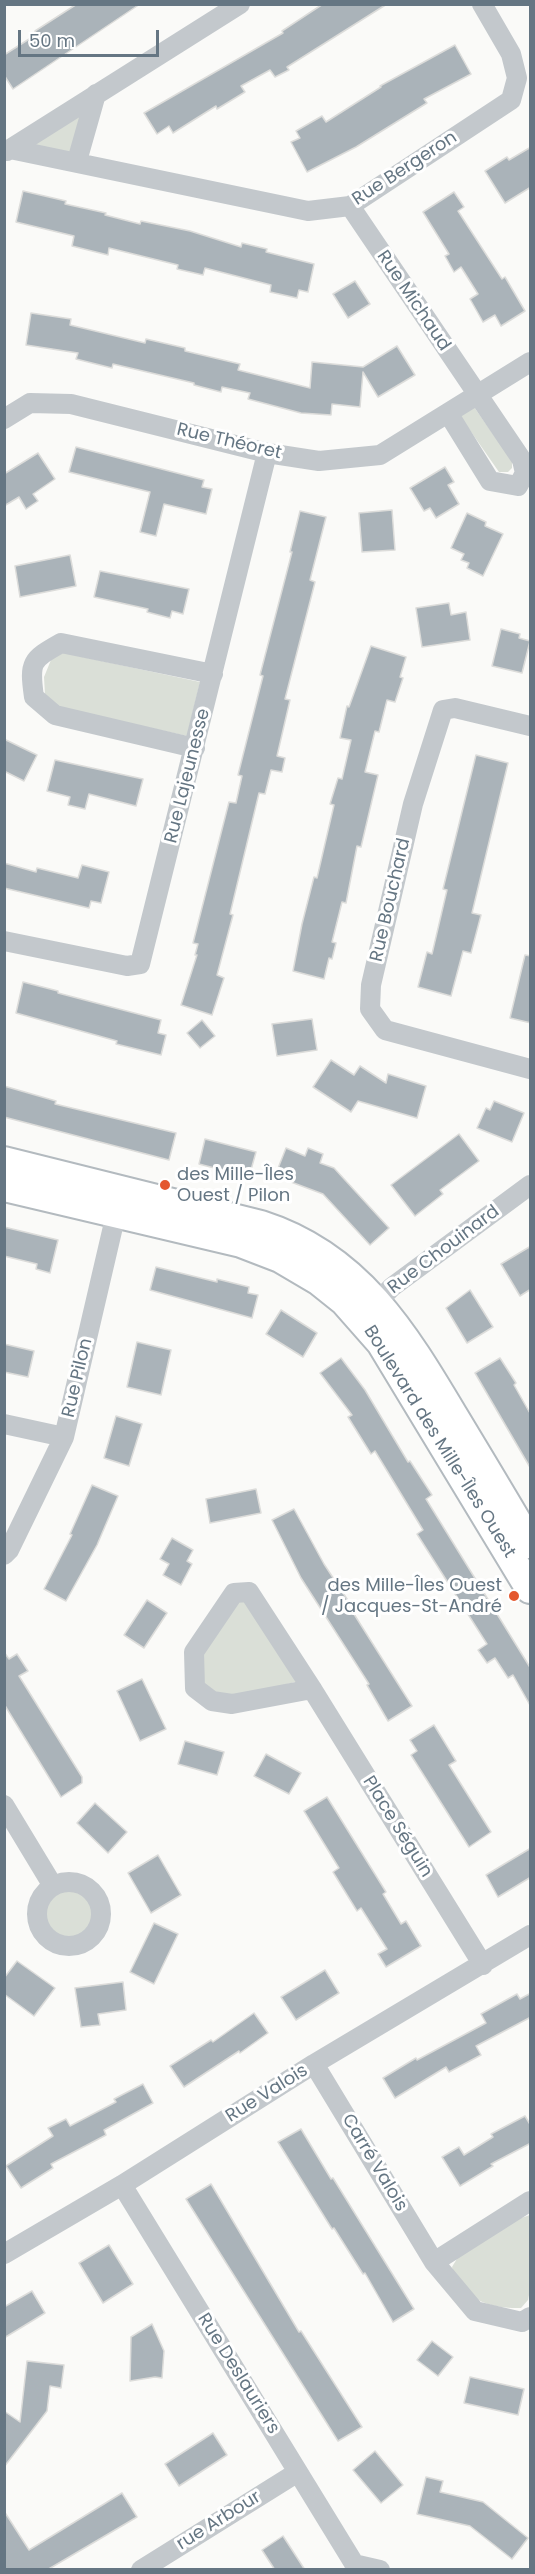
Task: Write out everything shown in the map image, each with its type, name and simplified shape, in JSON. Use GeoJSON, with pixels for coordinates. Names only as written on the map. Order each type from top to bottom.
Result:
{"type":"FeatureCollection","features":[{"type":"Feature","properties":{"kind":"street","name":"Rue Bergeron"},"geometry":{"type":"LineString","coordinates":[[8,151],[240,4]]}},
{"type":"Feature","properties":{"kind":"street","name":"Rue Bergeron"},"geometry":{"type":"LineString","coordinates":[[8,151],[77,161],[308,211],[350,206],[511,100],[517,78],[511,54],[482,4]]}},
{"type":"Feature","properties":{"kind":"street"},"geometry":{"type":"LineString","coordinates":[[77,161],[96,94]]}},
{"type":"Feature","properties":{"kind":"street","name":"Rue Michaud"},"geometry":{"type":"LineString","coordinates":[[350,206],[476,395]]}},
{"type":"Feature","properties":{"kind":"street","name":"Rue Théoret"},"geometry":{"type":"LineString","coordinates":[[4,419],[30,404],[71,404],[267,453],[319,461],[380,455],[531,362]]}},
{"type":"Feature","properties":{"kind":"street"},"geometry":{"type":"LineString","coordinates":[[448,413],[490,481],[518,486],[525,473],[522,460],[476,395]]}},
{"type":"Feature","properties":{"kind":"street","name":"Rue Lajeunesse"},"geometry":{"type":"LineString","coordinates":[[4,940],[127,966],[140,964],[267,453]]}},
{"type":"Feature","properties":{"kind":"street"},"geometry":{"type":"LineString","coordinates":[[195,748],[55,715],[34,697],[30,669],[37,657],[61,643],[213,674]]}},
{"type":"Feature","properties":{"kind":"street","name":"Rue Bouchard"},"geometry":{"type":"LineString","coordinates":[[531,726],[455,708],[443,710],[411,813],[371,985],[370,1009],[385,1030],[531,1069]]}},
{"type":"Feature","properties":{"kind":"street","name":"Boulevard des Mille-Îles Ouest"},"geometry":{"type":"LineString","coordinates":[[4,1161],[119,1201]]}},
{"type":"Feature","properties":{"kind":"street","name":"Rue Chouinard"},"geometry":{"type":"LineString","coordinates":[[369,1310],[392,1287],[531,1185]]}},
{"type":"Feature","properties":{"kind":"street","name":"Boulevard des Mille-Îles Ouest"},"geometry":{"type":"LineString","coordinates":[[4,1187],[119,1201],[273,1229],[299,1241],[336,1265],[369,1310],[392,1359],[531,1589]]}},
{"type":"Feature","properties":{"kind":"street","name":"Rue Pilon"},"geometry":{"type":"LineString","coordinates":[[4,1555],[9,1550],[64,1437],[119,1201]]}},
{"type":"Feature","properties":{"kind":"street","name":"Boulevard des Mille-Îles Ouest"},"geometry":{"type":"LineString","coordinates":[[369,1310],[413,1348],[531,1544]]}},
{"type":"Feature","properties":{"kind":"street"},"geometry":{"type":"LineString","coordinates":[[4,1424],[64,1437]]}},
{"type":"Feature","properties":{"kind":"street","name":"Place Séguin"},"geometry":{"type":"LineString","coordinates":[[312,1689],[232,1704],[212,1701],[195,1688],[194,1652],[234,1593],[249,1592],[312,1689],[483,1965]]}},
{"type":"Feature","properties":{"kind":"street"},"geometry":{"type":"LineString","coordinates":[[4,1805],[53,1886]]}},
{"type":"Feature","properties":{"kind":"street","name":"Rue Valois"},"geometry":{"type":"LineString","coordinates":[[4,2254],[122,2185],[314,2064],[531,1935]]}},
{"type":"Feature","properties":{"kind":"street","name":"Carré Valois"},"geometry":{"type":"LineString","coordinates":[[314,2064],[434,2262],[475,2312],[522,2322],[531,2317]]}},
{"type":"Feature","properties":{"kind":"street","name":"Rue Deslauriers"},"geometry":{"type":"LineString","coordinates":[[122,2185],[356,2567],[380,2570]]}},
{"type":"Feature","properties":{"kind":"street"},"geometry":{"type":"LineString","coordinates":[[434,2262],[531,2201]]}},
{"type":"Feature","properties":{"kind":"street","name":"rue Arbour"},"geometry":{"type":"LineString","coordinates":[[141,2570],[298,2472]]}},
{"type":"Feature","properties":{"kind":"shaded area"},"geometry":{"type":"Polygon","coordinates":[[[87,108],[73,154],[24,146],[87,108]]]}},
{"type":"Feature","properties":{"kind":"shaded area"},"geometry":{"type":"Polygon","coordinates":[[[474,407],[512,461],[512,468],[508,472],[499,472],[460,416],[474,407]]]}},
{"type":"Feature","properties":{"kind":"shaded area"},"geometry":{"type":"Polygon","coordinates":[[[64,653],[200,682],[187,736],[61,708],[45,695],[44,677],[53,655],[64,653]]]}},
{"type":"Feature","properties":{"kind":"shaded area"},"geometry":{"type":"Polygon","coordinates":[[[246,1600],[299,1681],[229,1699],[201,1687],[199,1653],[235,1602],[246,1600]]]}},
{"type":"Feature","properties":{"kind":"shaded area"},"geometry":{"type":"Polygon","coordinates":[[[69,1886],[80,1888],[89,1894],[95,1903],[97,1914],[95,1925],[89,1934],[80,1940],[69,1942],[58,1940],[49,1934],[43,1925],[41,1914],[43,1903],[49,1894],[58,1888],[69,1886]]]}},
{"type":"Feature","properties":{"kind":"shaded area"},"geometry":{"type":"Polygon","coordinates":[[[530,2215],[528,2300],[521,2308],[499,2307],[478,2300],[469,2294],[456,2278],[452,2267],[458,2257],[518,2219],[530,2215]]]}},
{"type":"Feature","properties":{"kind":"building"},"geometry":{"type":"Polygon","coordinates":[[[77,4],[140,4],[13,89],[4,75],[4,55],[37,34],[35,31],[77,4]]]}},
{"type":"Feature","properties":{"kind":"building"},"geometry":{"type":"Polygon","coordinates":[[[323,4],[387,4],[287,67],[289,70],[275,77],[270,70],[241,86],[245,92],[217,109],[216,106],[173,133],[169,126],[157,134],[144,113],[283,33],[282,31],[323,4]]]}},
{"type":"Feature","properties":{"kind":"building"},"geometry":{"type":"Polygon","coordinates":[[[455,45],[471,74],[424,99],[427,103],[356,147],[307,172],[291,142],[300,138],[296,131],[322,116],[326,122],[380,86],[455,45]]]}},
{"type":"Feature","properties":{"kind":"building"},"geometry":{"type":"Polygon","coordinates":[[[531,147],[531,187],[505,203],[485,171],[507,157],[509,160],[531,147]]]}},
{"type":"Feature","properties":{"kind":"building"},"geometry":{"type":"Polygon","coordinates":[[[23,191],[66,201],[65,204],[106,213],[105,215],[140,224],[141,221],[190,231],[241,247],[242,243],[267,249],[266,252],[314,264],[308,292],[299,290],[297,298],[270,292],[271,285],[205,268],[203,275],[177,269],[178,265],[109,248],[108,255],[72,246],[74,236],[16,222],[23,191]]]}},
{"type":"Feature","properties":{"kind":"building"},"geometry":{"type":"Polygon","coordinates":[[[454,192],[464,207],[458,211],[502,279],[505,277],[525,311],[501,326],[495,315],[483,322],[470,299],[478,294],[461,267],[454,272],[445,256],[449,254],[423,212],[454,192]]]}},
{"type":"Feature","properties":{"kind":"building"},"geometry":{"type":"Polygon","coordinates":[[[355,281],[370,304],[348,318],[333,294],[355,281]]]}},
{"type":"Feature","properties":{"kind":"building"},"geometry":{"type":"Polygon","coordinates":[[[31,313],[71,319],[70,325],[145,343],[146,339],[185,348],[185,351],[240,364],[238,370],[310,388],[312,362],[363,367],[397,346],[415,375],[378,397],[363,372],[360,407],[332,404],[331,415],[301,413],[248,399],[250,393],[222,387],[221,392],[194,385],[194,383],[113,364],[112,368],[76,359],[78,353],[26,345],[31,313]]]}},
{"type":"Feature","properties":{"kind":"building"},"geometry":{"type":"Polygon","coordinates":[[[76,447],[204,480],[202,487],[212,489],[206,514],[164,504],[156,536],[140,532],[150,492],[69,472],[76,447]]]}},
{"type":"Feature","properties":{"kind":"building"},"geometry":{"type":"Polygon","coordinates":[[[38,453],[55,479],[33,494],[38,501],[26,509],[19,497],[4,506],[4,474],[38,453]]]}},
{"type":"Feature","properties":{"kind":"building"},"geometry":{"type":"Polygon","coordinates":[[[445,467],[454,482],[448,485],[459,504],[436,518],[430,508],[424,511],[410,488],[445,467]]]}},
{"type":"Feature","properties":{"kind":"building"},"geometry":{"type":"Polygon","coordinates":[[[392,510],[395,550],[362,552],[359,513],[392,510]]]}},
{"type":"Feature","properties":{"kind":"building"},"geometry":{"type":"Polygon","coordinates":[[[300,511],[326,517],[310,580],[315,582],[285,699],[290,700],[277,756],[285,758],[282,772],[271,770],[265,794],[259,793],[230,914],[233,915],[217,975],[224,978],[212,1015],[181,1005],[197,955],[195,955],[198,944],[193,943],[229,802],[236,803],[242,776],[238,775],[300,511]]]}},
{"type":"Feature","properties":{"kind":"building"},"geometry":{"type":"Polygon","coordinates":[[[467,513],[486,522],[485,526],[503,534],[483,576],[467,568],[469,563],[461,560],[464,554],[451,548],[467,513]]]}},
{"type":"Feature","properties":{"kind":"building"},"geometry":{"type":"Polygon","coordinates":[[[70,555],[76,586],[20,597],[15,566],[70,555]]]}},
{"type":"Feature","properties":{"kind":"building"},"geometry":{"type":"Polygon","coordinates":[[[100,571],[189,589],[183,614],[172,611],[170,618],[147,612],[148,609],[94,597],[100,571]]]}},
{"type":"Feature","properties":{"kind":"building"},"geometry":{"type":"Polygon","coordinates":[[[449,603],[451,615],[466,612],[470,640],[422,647],[416,608],[449,603]]]}},
{"type":"Feature","properties":{"kind":"building"},"geometry":{"type":"Polygon","coordinates":[[[501,629],[520,634],[519,638],[530,641],[522,673],[492,666],[501,629]]]}},
{"type":"Feature","properties":{"kind":"building"},"geometry":{"type":"Polygon","coordinates":[[[371,646],[406,657],[400,677],[403,678],[395,702],[387,700],[379,732],[375,731],[365,772],[378,775],[361,847],[357,846],[346,903],[342,902],[332,942],[336,943],[332,959],[329,958],[324,979],[293,971],[302,924],[314,877],[317,878],[334,805],[330,804],[338,778],[342,779],[351,740],[340,738],[347,706],[349,707],[371,646]]]}},
{"type":"Feature","properties":{"kind":"building"},"geometry":{"type":"Polygon","coordinates":[[[4,739],[37,755],[24,781],[4,771],[4,739]]]}},
{"type":"Feature","properties":{"kind":"building"},"geometry":{"type":"Polygon","coordinates":[[[476,755],[508,763],[472,913],[481,915],[471,953],[463,951],[451,996],[418,987],[427,952],[432,954],[447,890],[443,889],[476,755]]]}},
{"type":"Feature","properties":{"kind":"building"},"geometry":{"type":"Polygon","coordinates":[[[55,760],[143,779],[136,806],[89,794],[85,809],[68,805],[70,797],[47,791],[55,760]]]}},
{"type":"Feature","properties":{"kind":"building"},"geometry":{"type":"Polygon","coordinates":[[[4,863],[36,872],[37,868],[78,878],[82,865],[109,872],[101,903],[91,901],[89,908],[4,888],[4,863]]]}},
{"type":"Feature","properties":{"kind":"building"},"geometry":{"type":"Polygon","coordinates":[[[525,955],[531,956],[531,1023],[510,1018],[525,955]]]}},
{"type":"Feature","properties":{"kind":"building"},"geometry":{"type":"Polygon","coordinates":[[[23,982],[161,1020],[158,1033],[166,1035],[161,1055],[116,1044],[117,1041],[16,1013],[23,982]]]}},
{"type":"Feature","properties":{"kind":"building"},"geometry":{"type":"Polygon","coordinates":[[[312,1019],[317,1050],[277,1056],[272,1024],[312,1019]]]}},
{"type":"Feature","properties":{"kind":"building"},"geometry":{"type":"Polygon","coordinates":[[[202,1020],[215,1036],[200,1048],[187,1033],[202,1020]]]}},
{"type":"Feature","properties":{"kind":"building"},"geometry":{"type":"Polygon","coordinates":[[[331,1060],[354,1075],[360,1066],[386,1083],[388,1074],[426,1086],[417,1118],[358,1101],[351,1112],[313,1087],[331,1060]]]}},
{"type":"Feature","properties":{"kind":"building"},"geometry":{"type":"Polygon","coordinates":[[[4,1086],[56,1101],[55,1104],[176,1133],[169,1160],[4,1117],[4,1086]]]}},
{"type":"Feature","properties":{"kind":"building"},"geometry":{"type":"Polygon","coordinates":[[[494,1101],[524,1113],[512,1142],[477,1128],[486,1108],[490,1110],[494,1101]]]}},
{"type":"Feature","properties":{"kind":"building"},"geometry":{"type":"Polygon","coordinates":[[[459,1134],[479,1161],[440,1190],[443,1194],[415,1216],[391,1185],[459,1134]]]}},
{"type":"Feature","properties":{"kind":"building"},"geometry":{"type":"Polygon","coordinates":[[[205,1139],[256,1152],[249,1177],[199,1164],[205,1139]]]}},
{"type":"Feature","properties":{"kind":"building"},"geometry":{"type":"Polygon","coordinates":[[[286,1148],[305,1156],[308,1148],[323,1154],[320,1163],[334,1168],[389,1228],[370,1245],[323,1194],[275,1176],[286,1148]]]}},
{"type":"Feature","properties":{"kind":"building"},"geometry":{"type":"Polygon","coordinates":[[[4,1227],[58,1240],[50,1273],[36,1269],[37,1264],[4,1256],[4,1227]]]}},
{"type":"Feature","properties":{"kind":"building"},"geometry":{"type":"Polygon","coordinates":[[[531,1246],[531,1289],[520,1296],[501,1264],[531,1246]]]}},
{"type":"Feature","properties":{"kind":"building"},"geometry":{"type":"Polygon","coordinates":[[[156,1267],[217,1282],[217,1279],[249,1287],[248,1293],[258,1295],[252,1318],[150,1290],[156,1267]]]}},
{"type":"Feature","properties":{"kind":"building"},"geometry":{"type":"Polygon","coordinates":[[[470,1290],[493,1327],[467,1343],[446,1308],[470,1290]]]}},
{"type":"Feature","properties":{"kind":"building"},"geometry":{"type":"Polygon","coordinates":[[[281,1310],[317,1333],[303,1357],[266,1334],[281,1310]]]}},
{"type":"Feature","properties":{"kind":"building"},"geometry":{"type":"Polygon","coordinates":[[[137,1342],[171,1350],[161,1395],[127,1387],[137,1342]]]}},
{"type":"Feature","properties":{"kind":"building"},"geometry":{"type":"Polygon","coordinates":[[[4,1344],[34,1351],[28,1377],[4,1372],[4,1344]]]}},
{"type":"Feature","properties":{"kind":"building"},"geometry":{"type":"Polygon","coordinates":[[[341,1358],[365,1390],[408,1462],[410,1461],[432,1495],[426,1499],[531,1669],[531,1707],[513,1675],[508,1678],[495,1658],[487,1663],[478,1650],[487,1644],[417,1534],[423,1530],[375,1451],[371,1454],[348,1417],[352,1415],[320,1373],[341,1358]]]}},
{"type":"Feature","properties":{"kind":"building"},"geometry":{"type":"Polygon","coordinates":[[[500,1358],[516,1383],[514,1385],[531,1415],[531,1469],[475,1373],[500,1358]]]}},
{"type":"Feature","properties":{"kind":"building"},"geometry":{"type":"Polygon","coordinates":[[[116,1416],[142,1424],[129,1466],[104,1458],[116,1416]]]}},
{"type":"Feature","properties":{"kind":"building"},"geometry":{"type":"Polygon","coordinates":[[[92,1485],[118,1496],[97,1545],[66,1601],[44,1589],[72,1535],[70,1534],[92,1485]]]}},
{"type":"Feature","properties":{"kind":"building"},"geometry":{"type":"Polygon","coordinates":[[[256,1489],[261,1513],[210,1523],[206,1499],[256,1489]]]}},
{"type":"Feature","properties":{"kind":"building"},"geometry":{"type":"Polygon","coordinates":[[[294,1509],[324,1564],[349,1602],[347,1603],[412,1706],[388,1721],[367,1685],[369,1684],[301,1578],[272,1520],[294,1509]]]}},
{"type":"Feature","properties":{"kind":"building"},"geometry":{"type":"Polygon","coordinates":[[[172,1538],[193,1550],[187,1561],[192,1564],[181,1585],[163,1575],[169,1564],[160,1559],[172,1538]]]}},
{"type":"Feature","properties":{"kind":"building"},"geometry":{"type":"Polygon","coordinates":[[[147,1600],[167,1613],[144,1648],[124,1635],[147,1600]]]}},
{"type":"Feature","properties":{"kind":"building"},"geometry":{"type":"Polygon","coordinates":[[[4,1652],[9,1659],[17,1654],[28,1671],[19,1676],[82,1777],[82,1783],[61,1797],[4,1704],[4,1652]]]}},
{"type":"Feature","properties":{"kind":"building"},"geometry":{"type":"Polygon","coordinates":[[[142,1679],[166,1729],[140,1741],[117,1691],[142,1679]]]}},
{"type":"Feature","properties":{"kind":"building"},"geometry":{"type":"Polygon","coordinates":[[[434,1725],[456,1761],[449,1765],[491,1832],[469,1847],[411,1755],[417,1751],[410,1740],[434,1725]]]}},
{"type":"Feature","properties":{"kind":"building"},"geometry":{"type":"Polygon","coordinates":[[[185,1741],[224,1752],[217,1775],[178,1764],[185,1741]]]}},
{"type":"Feature","properties":{"kind":"building"},"geometry":{"type":"Polygon","coordinates":[[[266,1754],[301,1773],[289,1794],[254,1776],[266,1754]]]}},
{"type":"Feature","properties":{"kind":"building"},"geometry":{"type":"Polygon","coordinates":[[[327,1797],[386,1892],[383,1894],[401,1924],[406,1921],[421,1946],[386,1967],[378,1954],[387,1949],[361,1908],[357,1911],[333,1872],[339,1868],[304,1811],[327,1797]]]}},
{"type":"Feature","properties":{"kind":"building"},"geometry":{"type":"Polygon","coordinates":[[[95,1803],[127,1832],[108,1853],[77,1823],[95,1803]]]}},
{"type":"Feature","properties":{"kind":"building"},"geometry":{"type":"Polygon","coordinates":[[[531,1848],[531,1877],[498,1897],[486,1875],[531,1848]]]}},
{"type":"Feature","properties":{"kind":"building"},"geometry":{"type":"Polygon","coordinates":[[[158,1855],[181,1895],[151,1913],[128,1873],[158,1855]]]}},
{"type":"Feature","properties":{"kind":"building"},"geometry":{"type":"Polygon","coordinates":[[[154,1923],[178,1934],[154,1984],[130,1972],[154,1923]]]}},
{"type":"Feature","properties":{"kind":"building"},"geometry":{"type":"Polygon","coordinates":[[[17,1961],[55,1988],[34,2016],[4,1994],[4,1978],[17,1961]]]}},
{"type":"Feature","properties":{"kind":"building"},"geometry":{"type":"Polygon","coordinates":[[[325,1970],[339,1993],[296,2020],[281,1997],[325,1970]]]}},
{"type":"Feature","properties":{"kind":"building"},"geometry":{"type":"Polygon","coordinates":[[[123,1982],[126,2010],[98,2014],[100,2025],[81,2027],[75,1988],[123,1982]]]}},
{"type":"Feature","properties":{"kind":"building"},"geometry":{"type":"Polygon","coordinates":[[[531,1993],[531,2017],[476,2046],[481,2055],[449,2072],[446,2067],[395,2098],[383,2078],[416,2058],[417,2060],[486,2023],[481,2014],[517,1994],[520,1999],[531,1993]]]}},
{"type":"Feature","properties":{"kind":"building"},"geometry":{"type":"Polygon","coordinates":[[[254,2013],[268,2033],[184,2087],[170,2066],[211,2040],[213,2042],[254,2013]]]}},
{"type":"Feature","properties":{"kind":"building"},"geometry":{"type":"Polygon","coordinates":[[[143,2084],[153,2103],[104,2130],[106,2135],[51,2164],[53,2168],[21,2188],[6,2166],[53,2136],[48,2128],[66,2119],[70,2126],[116,2102],[114,2099],[143,2084]]]}},
{"type":"Feature","properties":{"kind":"building"},"geometry":{"type":"Polygon","coordinates":[[[525,2116],[531,2126],[531,2143],[491,2164],[493,2166],[460,2186],[442,2157],[459,2147],[464,2155],[493,2137],[491,2134],[525,2116]]]}},
{"type":"Feature","properties":{"kind":"building"},"geometry":{"type":"Polygon","coordinates":[[[301,2129],[414,2309],[393,2322],[365,2273],[363,2274],[334,2228],[332,2229],[278,2142],[301,2129]]]}},
{"type":"Feature","properties":{"kind":"building"},"geometry":{"type":"Polygon","coordinates":[[[211,2184],[299,2332],[301,2331],[362,2427],[338,2441],[186,2199],[211,2184]]]}},
{"type":"Feature","properties":{"kind":"building"},"geometry":{"type":"Polygon","coordinates":[[[109,2245],[133,2284],[103,2303],[79,2263],[109,2245]]]}},
{"type":"Feature","properties":{"kind":"building"},"geometry":{"type":"Polygon","coordinates":[[[32,2291],[45,2313],[4,2338],[4,2307],[32,2291]]]}},
{"type":"Feature","properties":{"kind":"building"},"geometry":{"type":"Polygon","coordinates":[[[152,2324],[164,2351],[162,2378],[130,2381],[131,2337],[152,2324]]]}},
{"type":"Feature","properties":{"kind":"building"},"geometry":{"type":"Polygon","coordinates":[[[432,2341],[453,2357],[438,2376],[417,2360],[432,2341]]]}},
{"type":"Feature","properties":{"kind":"building"},"geometry":{"type":"Polygon","coordinates":[[[27,2361],[64,2365],[61,2388],[50,2386],[47,2411],[4,2467],[4,2411],[20,2422],[27,2361]]]}},
{"type":"Feature","properties":{"kind":"building"},"geometry":{"type":"Polygon","coordinates":[[[470,2377],[524,2389],[518,2415],[464,2403],[470,2377]]]}},
{"type":"Feature","properties":{"kind":"building"},"geometry":{"type":"Polygon","coordinates":[[[213,2433],[227,2455],[179,2486],[165,2464],[213,2433]]]}},
{"type":"Feature","properties":{"kind":"building"},"geometry":{"type":"Polygon","coordinates":[[[375,2451],[403,2485],[381,2503],[353,2470],[375,2451]]]}},
{"type":"Feature","properties":{"kind":"building"},"geometry":{"type":"Polygon","coordinates":[[[426,2477],[443,2481],[440,2492],[483,2502],[528,2538],[512,2559],[470,2526],[417,2514],[426,2477]]]}},
{"type":"Feature","properties":{"kind":"building"},"geometry":{"type":"Polygon","coordinates":[[[122,2493],[137,2517],[47,2570],[4,2570],[4,2511],[29,2550],[122,2493]]]}},
{"type":"Feature","properties":{"kind":"building"},"geometry":{"type":"Polygon","coordinates":[[[283,2536],[305,2570],[275,2570],[262,2550],[283,2536]]]}},
{"type":"Feature","properties":{"kind":"place","name":"des Mille-Îles Ouest / Pilon"},"geometry":{"type":"Point","coordinates":[165,1185]}},
{"type":"Feature","properties":{"kind":"place","name":"des Mille-Îles Ouest / Jacques-St-André"},"geometry":{"type":"Point","coordinates":[514,1596]}}]}
